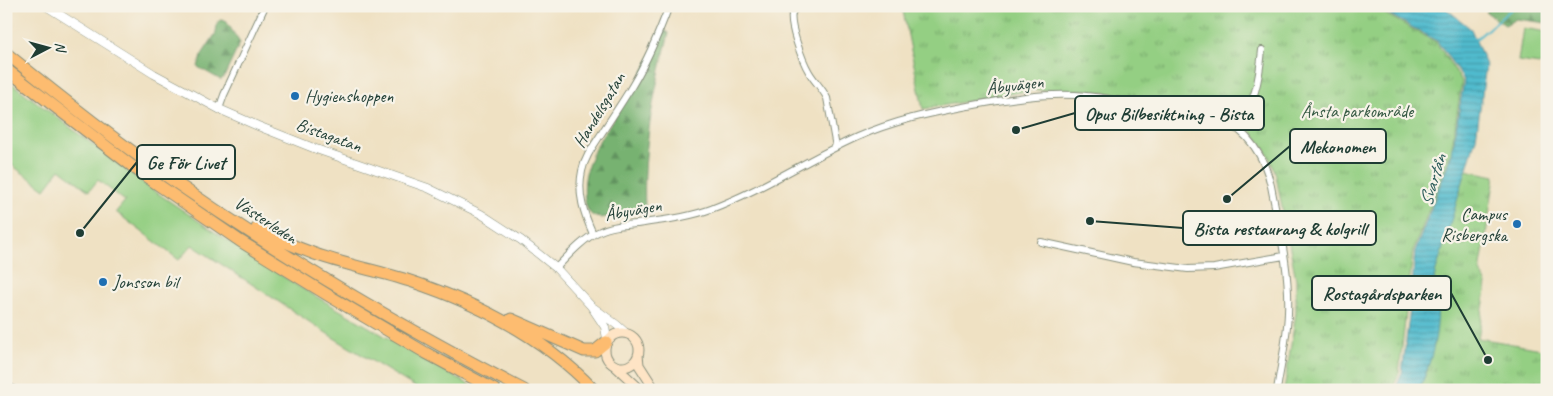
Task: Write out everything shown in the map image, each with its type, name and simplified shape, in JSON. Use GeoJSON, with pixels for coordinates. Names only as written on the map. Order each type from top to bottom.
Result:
{"type":"FeatureCollection","features":[{"type":"Feature","properties":{"kind":"highway","name":"Västerleden"},"geometry":{"type":"LineString","coordinates":[[6,53],[83,114],[208,204],[365,303],[524,390]]}},
{"type":"Feature","properties":{"kind":"highway","name":"Västerleden"},"geometry":{"type":"LineString","coordinates":[[6,69],[140,173],[232,236],[330,297],[426,353],[496,390]]}},
{"type":"Feature","properties":{"kind":"highway"},"geometry":{"type":"LineString","coordinates":[[208,204],[227,210],[268,234],[316,255],[408,280],[463,301],[508,324],[536,342],[575,371],[594,390]]}},
{"type":"Feature","properties":{"kind":"highway"},"geometry":{"type":"LineString","coordinates":[[463,301],[513,320],[584,351],[595,352],[606,341]]}},
{"type":"Feature","properties":{"kind":"main road"},"geometry":{"type":"LineString","coordinates":[[614,365],[630,366],[636,361],[639,349],[636,340],[626,333],[615,334],[606,341],[605,356],[608,360],[641,390]]}},
{"type":"Feature","properties":{"kind":"main road"},"geometry":{"type":"LineString","coordinates":[[638,355],[639,365],[655,390]]}},
{"type":"Feature","properties":{"kind":"street","name":"Bistagatan"},"geometry":{"type":"LineString","coordinates":[[46,6],[154,74],[219,109],[316,149],[413,182],[451,198],[507,230],[537,251],[556,268],[591,306],[605,327],[606,341]]}},
{"type":"Feature","properties":{"kind":"street"},"geometry":{"type":"LineString","coordinates":[[219,109],[266,6]]}},
{"type":"Feature","properties":{"kind":"street","name":"Handelsgatan"},"geometry":{"type":"LineString","coordinates":[[593,234],[585,217],[582,203],[580,181],[584,164],[595,143],[632,86],[651,49],[669,6]]}},
{"type":"Feature","properties":{"kind":"street"},"geometry":{"type":"LineString","coordinates":[[799,6],[793,10],[792,16],[796,41],[809,73],[827,98],[836,147]]}},
{"type":"Feature","properties":{"kind":"street"},"geometry":{"type":"LineString","coordinates":[[848,6],[857,6]]}},
{"type":"Feature","properties":{"kind":"street"},"geometry":{"type":"LineString","coordinates":[[1236,129],[1251,104],[1262,50]]}},
{"type":"Feature","properties":{"kind":"street","name":"Åbyvägen"},"geometry":{"type":"LineString","coordinates":[[556,268],[593,234],[600,231],[694,214],[722,204],[836,147],[885,126],[916,116],[1014,98],[1075,95],[1111,99],[1204,115],[1221,120],[1236,129],[1256,148],[1268,174],[1284,256],[1288,290],[1288,313],[1277,390]]}},
{"type":"Feature","properties":{"kind":"street"},"geometry":{"type":"LineString","coordinates":[[1041,242],[1133,262],[1188,269],[1214,268],[1284,256]]}},
{"type":"Feature","properties":{"kind":"street","name":"Bistagatan"},"geometry":{"type":"LineString","coordinates":[[591,306],[626,333]]}},
{"type":"Feature","properties":{"kind":"street"},"geometry":{"type":"LineString","coordinates":[[6,384],[14,390]]}},
{"type":"Feature","properties":{"kind":"green space","name":"Ånsta parkområde"},"geometry":{"type":"Polygon","coordinates":[[[902,6],[1371,6],[1436,42],[1462,81],[1451,154],[1413,251],[1399,373],[1392,390],[1284,390],[1296,313],[1296,279],[1275,171],[1265,148],[1245,124],[1221,113],[1089,90],[1033,90],[923,109],[902,6]]]}},
{"type":"Feature","properties":{"kind":"green space"},"geometry":{"type":"Polygon","coordinates":[[[1491,6],[1547,6],[1547,23],[1516,19],[1505,25],[1486,12],[1491,6]]]}},
{"type":"Feature","properties":{"kind":"green space"},"geometry":{"type":"Polygon","coordinates":[[[220,20],[226,21],[240,43],[221,80],[198,67],[201,56],[216,33],[217,24],[220,20]]]}},
{"type":"Feature","properties":{"kind":"green space"},"geometry":{"type":"Polygon","coordinates":[[[1523,28],[1547,32],[1547,65],[1518,61],[1523,28]]]}},
{"type":"Feature","properties":{"kind":"green space"},"geometry":{"type":"Polygon","coordinates":[[[663,29],[669,33],[647,142],[645,209],[601,218],[594,216],[590,213],[585,200],[587,169],[592,154],[634,88],[663,29]]]}},
{"type":"Feature","properties":{"kind":"green space"},"geometry":{"type":"Polygon","coordinates":[[[6,79],[153,190],[225,239],[298,286],[478,390],[420,390],[334,338],[192,245],[179,260],[116,212],[125,201],[98,180],[89,191],[60,169],[45,189],[6,161],[6,79]]]}},
{"type":"Feature","properties":{"kind":"green space"},"geometry":{"type":"Polygon","coordinates":[[[1466,170],[1495,176],[1480,272],[1487,284],[1478,338],[1547,350],[1547,390],[1419,390],[1427,371],[1438,297],[1434,277],[1466,170]]]}},
{"type":"Feature","properties":{"kind":"water"},"geometry":{"type":"Polygon","coordinates":[[[1374,6],[1443,6],[1471,29],[1486,65],[1476,138],[1434,277],[1437,307],[1436,335],[1430,362],[1419,390],[1395,390],[1402,373],[1415,251],[1452,154],[1464,80],[1437,41],[1374,6]]]}},
{"type":"Feature","properties":{"kind":"waterway"},"geometry":{"type":"LineString","coordinates":[[1475,40],[1515,6]]}},
{"type":"Feature","properties":{"kind":"place","name":"Hygienshoppen"},"geometry":{"type":"Point","coordinates":[295,96]}},
{"type":"Feature","properties":{"kind":"place","name":"Opus Bilbesiktning - Bista"},"geometry":{"type":"Point","coordinates":[1016,130]}},
{"type":"Feature","properties":{"kind":"place","name":"Mekonomen"},"geometry":{"type":"Point","coordinates":[1227,199]}},
{"type":"Feature","properties":{"kind":"place","name":"Bista restaurang & kolgrill"},"geometry":{"type":"Point","coordinates":[1090,221]}},
{"type":"Feature","properties":{"kind":"place","name":"Campus Risbergska"},"geometry":{"type":"Point","coordinates":[1517,224]}},
{"type":"Feature","properties":{"kind":"place","name":"Ge För Livet"},"geometry":{"type":"Point","coordinates":[80,233]}},
{"type":"Feature","properties":{"kind":"place","name":"Jonsson bil"},"geometry":{"type":"Point","coordinates":[103,282]}},
{"type":"Feature","properties":{"kind":"place","name":"Rostagårdsparken"},"geometry":{"type":"Point","coordinates":[1488,360]}},
{"type":"Feature","properties":{"kind":"water label","name":"Svartån"},"geometry":{"type":"Point","coordinates":[1432,180]}}]}
